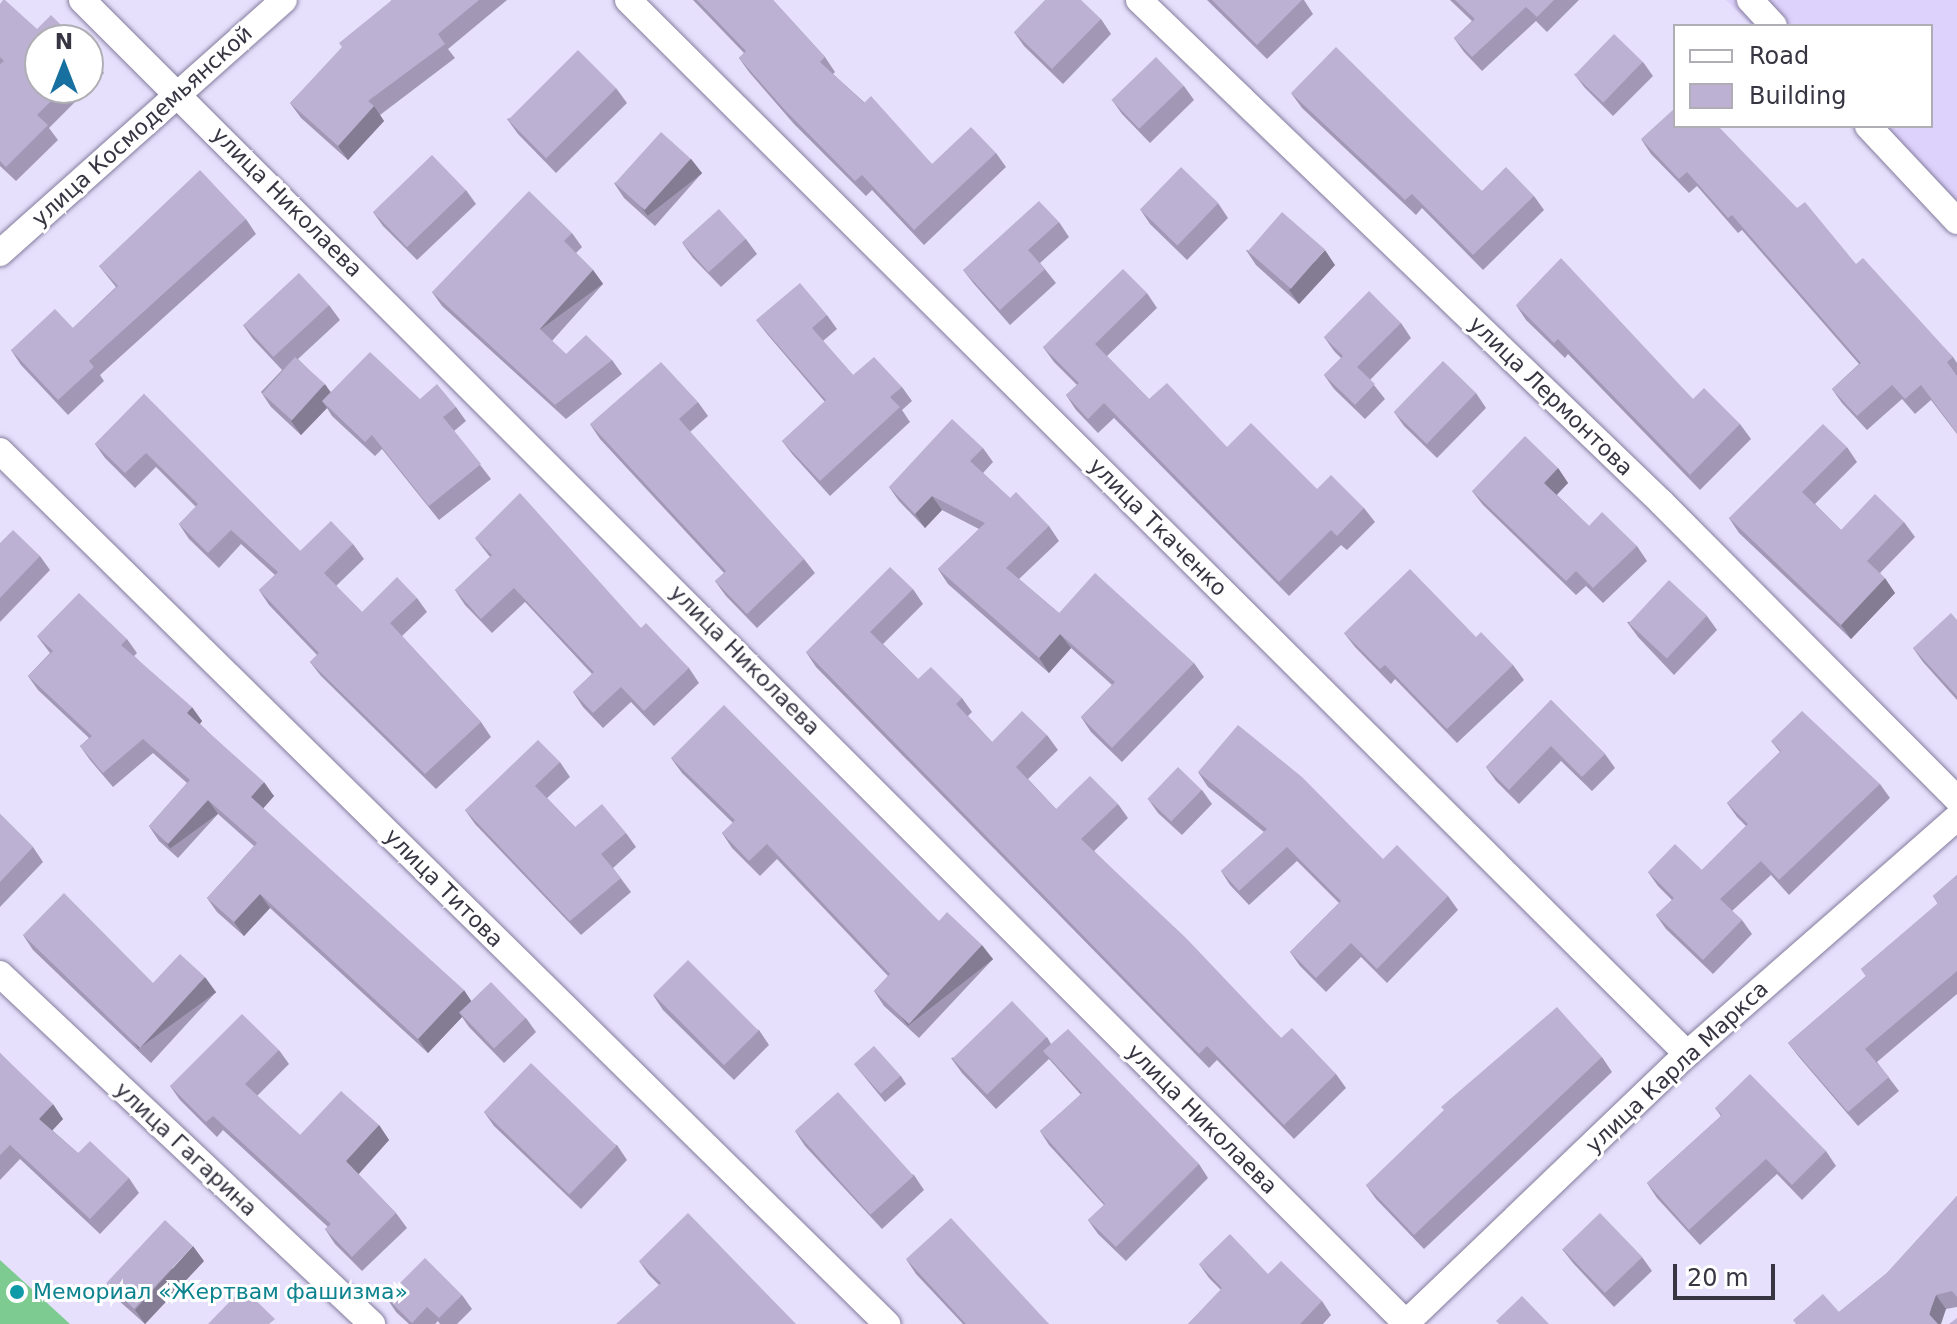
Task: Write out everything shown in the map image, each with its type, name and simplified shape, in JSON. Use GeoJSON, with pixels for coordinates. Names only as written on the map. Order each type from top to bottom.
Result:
{"type":"FeatureCollection","features":[{"type":"Feature","properties":{"kind":"street","name":"улица Николаева"},"geometry":{"type":"LineString","coordinates":[[82,0],[177,91],[1405,1324]]}},
{"type":"Feature","properties":{"kind":"street","name":"улица Космодемьянской"},"geometry":{"type":"LineString","coordinates":[[0,253],[177,91],[284,0]]}},
{"type":"Feature","properties":{"kind":"street","name":"улица Ткаченко"},"geometry":{"type":"LineString","coordinates":[[628,0],[1687,1054]]}},
{"type":"Feature","properties":{"kind":"street","name":"улица Лермонтова"},"geometry":{"type":"LineString","coordinates":[[1139,0],[1662,503],[1957,799]]}},
{"type":"Feature","properties":{"kind":"street"},"geometry":{"type":"LineString","coordinates":[[1750,0],[1772,24]]}},
{"type":"Feature","properties":{"kind":"street"},"geometry":{"type":"LineString","coordinates":[[1870,128],[1957,221]]}},
{"type":"Feature","properties":{"kind":"street","name":"улица Титова"},"geometry":{"type":"LineString","coordinates":[[0,451],[887,1324]]}},
{"type":"Feature","properties":{"kind":"street","name":"улица Карла Маркса"},"geometry":{"type":"LineString","coordinates":[[1405,1324],[1687,1054],[1957,818]]}},
{"type":"Feature","properties":{"kind":"street","name":"улица Гагарина"},"geometry":{"type":"LineString","coordinates":[[0,974],[372,1324]]}},
{"type":"Feature","properties":{"kind":"shaded area"},"geometry":{"type":"Polygon","coordinates":[[[1726,0],[1957,0],[1957,227],[1856,128],[1933,128],[1933,24],[1750,24],[1726,0]]]}},
{"type":"Feature","properties":{"kind":"green space","name":"Мемориал «Жертвам фашизма»"},"geometry":{"type":"Polygon","coordinates":[[[0,1260],[70,1324],[0,1324],[0,1260]]]}},
{"type":"Feature","properties":{"kind":"building"},"geometry":{"type":"Polygon","coordinates":[[[5,0],[31,24],[24,24],[24,104],[48,104],[37,115],[48,125],[6,167],[0,161],[0,64],[4,61],[0,57],[0,4],[5,0]]]}},
{"type":"Feature","properties":{"kind":"building"},"geometry":{"type":"Polygon","coordinates":[[[392,0],[479,0],[438,34],[445,44],[368,101],[374,106],[338,146],[290,103],[342,47],[339,43],[392,0]]]}},
{"type":"Feature","properties":{"kind":"building"},"geometry":{"type":"Polygon","coordinates":[[[697,0],[773,0],[825,57],[820,62],[864,103],[871,96],[932,164],[971,127],[996,153],[914,230],[862,175],[855,181],[784,109],[739,58],[746,51],[697,0]]]}},
{"type":"Feature","properties":{"kind":"building"},"geometry":{"type":"Polygon","coordinates":[[[1045,0],[1081,0],[1101,19],[1052,69],[1014,32],[1045,0]]]}},
{"type":"Feature","properties":{"kind":"building"},"geometry":{"type":"Polygon","coordinates":[[[1212,0],[1302,0],[1257,45],[1212,0]]]}},
{"type":"Feature","properties":{"kind":"building"},"geometry":{"type":"Polygon","coordinates":[[[1455,0],[1554,0],[1537,17],[1526,7],[1472,57],[1454,38],[1475,19],[1455,0]]]}},
{"type":"Feature","properties":{"kind":"building"},"geometry":{"type":"Polygon","coordinates":[[[51,15],[60,24],[42,24],[51,15]]]}},
{"type":"Feature","properties":{"kind":"building"},"geometry":{"type":"Polygon","coordinates":[[[1614,34],[1643,62],[1603,103],[1574,75],[1614,34]]]}},
{"type":"Feature","properties":{"kind":"building"},"geometry":{"type":"Polygon","coordinates":[[[1336,47],[1482,191],[1506,167],[1534,196],[1473,255],[1412,194],[1405,200],[1291,93],[1336,47]]]}},
{"type":"Feature","properties":{"kind":"building"},"geometry":{"type":"Polygon","coordinates":[[[578,50],[616,88],[546,158],[508,120],[578,50]]]}},
{"type":"Feature","properties":{"kind":"building"},"geometry":{"type":"Polygon","coordinates":[[[1156,57],[1184,86],[1139,129],[1111,100],[1156,57]]]}},
{"type":"Feature","properties":{"kind":"building"},"geometry":{"type":"Polygon","coordinates":[[[1673,110],[1673,128],[1720,128],[1797,208],[1805,202],[1856,264],[1863,258],[1953,357],[1947,362],[1957,376],[1957,433],[1921,385],[1905,399],[1892,385],[1857,416],[1832,389],[1861,363],[1732,215],[1728,218],[1687,172],[1679,179],[1641,139],[1673,110]]]}},
{"type":"Feature","properties":{"kind":"building"},"geometry":{"type":"Polygon","coordinates":[[[661,132],[691,159],[645,210],[615,183],[661,132]]]}},
{"type":"Feature","properties":{"kind":"building"},"geometry":{"type":"Polygon","coordinates":[[[432,155],[466,190],[407,247],[373,212],[432,155]]]}},
{"type":"Feature","properties":{"kind":"building"},"geometry":{"type":"Polygon","coordinates":[[[1181,167],[1218,203],[1177,246],[1140,209],[1181,167]]]}},
{"type":"Feature","properties":{"kind":"building"},"geometry":{"type":"Polygon","coordinates":[[[200,170],[246,219],[89,361],[94,367],[58,400],[11,350],[55,309],[73,328],[118,286],[99,266],[200,170]]]}},
{"type":"Feature","properties":{"kind":"building"},"geometry":{"type":"Polygon","coordinates":[[[529,191],[572,233],[564,241],[593,270],[540,329],[566,354],[586,335],[612,360],[555,405],[432,292],[529,191]]]}},
{"type":"Feature","properties":{"kind":"building"},"geometry":{"type":"Polygon","coordinates":[[[1039,201],[1059,222],[1028,250],[1045,269],[1000,310],[963,270],[1039,201]]]}},
{"type":"Feature","properties":{"kind":"building"},"geometry":{"type":"Polygon","coordinates":[[[719,209],[746,239],[709,272],[682,242],[719,209]]]}},
{"type":"Feature","properties":{"kind":"building"},"geometry":{"type":"Polygon","coordinates":[[[1282,212],[1325,249],[1291,289],[1248,251],[1282,212]]]}},
{"type":"Feature","properties":{"kind":"building"},"geometry":{"type":"Polygon","coordinates":[[[1561,258],[1693,399],[1704,388],[1740,424],[1690,475],[1558,339],[1554,343],[1516,305],[1561,258]]]}},
{"type":"Feature","properties":{"kind":"building"},"geometry":{"type":"Polygon","coordinates":[[[1123,269],[1147,293],[1095,344],[1149,399],[1167,383],[1227,447],[1251,423],[1317,489],[1331,475],[1364,508],[1337,536],[1331,530],[1279,582],[1104,403],[1088,419],[1066,395],[1079,383],[1043,347],[1123,269]]]}},
{"type":"Feature","properties":{"kind":"building"},"geometry":{"type":"Polygon","coordinates":[[[299,273],[329,305],[273,357],[243,325],[299,273]]]}},
{"type":"Feature","properties":{"kind":"building"},"geometry":{"type":"Polygon","coordinates":[[[800,283],[827,315],[812,328],[853,375],[874,357],[902,387],[890,397],[900,407],[820,481],[782,441],[826,400],[756,320],[800,283]]]}},
{"type":"Feature","properties":{"kind":"building"},"geometry":{"type":"Polygon","coordinates":[[[1369,291],[1401,323],[1357,367],[1375,384],[1355,405],[1324,375],[1343,356],[1324,337],[1369,291]]]}},
{"type":"Feature","properties":{"kind":"building"},"geometry":{"type":"Polygon","coordinates":[[[370,352],[420,399],[437,384],[456,407],[443,417],[481,464],[429,506],[372,435],[365,442],[322,401],[370,352]]]}},
{"type":"Feature","properties":{"kind":"building"},"geometry":{"type":"Polygon","coordinates":[[[295,357],[325,384],[292,420],[262,393],[295,357]]]}},
{"type":"Feature","properties":{"kind":"building"},"geometry":{"type":"Polygon","coordinates":[[[1443,361],[1476,393],[1427,444],[1394,412],[1443,361]]]}},
{"type":"Feature","properties":{"kind":"building"},"geometry":{"type":"Polygon","coordinates":[[[661,362],[698,402],[679,419],[804,559],[747,614],[715,581],[726,571],[590,424],[661,362]]]}},
{"type":"Feature","properties":{"kind":"building"},"geometry":{"type":"Polygon","coordinates":[[[144,394],[300,551],[331,521],[353,544],[324,573],[362,612],[397,577],[417,598],[390,623],[481,722],[425,774],[310,662],[319,653],[259,590],[278,572],[231,530],[208,553],[179,524],[198,504],[146,453],[125,473],[95,444],[144,394]]]}},
{"type":"Feature","properties":{"kind":"building"},"geometry":{"type":"Polygon","coordinates":[[[952,419],[983,448],[970,461],[1010,498],[1016,492],[1049,526],[1006,568],[1059,613],[1095,573],[1194,663],[1112,748],[1081,717],[1115,682],[1060,634],[1039,658],[938,569],[985,523],[932,496],[915,514],[889,487],[952,419]]]}},
{"type":"Feature","properties":{"kind":"building"},"geometry":{"type":"Polygon","coordinates":[[[1823,424],[1847,447],[1802,492],[1841,530],[1875,494],[1904,522],[1867,561],[1885,578],[1841,625],[1729,518],[1823,424]]]}},
{"type":"Feature","properties":{"kind":"building"},"geometry":{"type":"Polygon","coordinates":[[[1525,436],[1558,468],[1544,483],[1589,526],[1602,512],[1637,546],[1593,588],[1576,571],[1566,581],[1472,491],[1525,436]]]}},
{"type":"Feature","properties":{"kind":"building"},"geometry":{"type":"Polygon","coordinates":[[[520,493],[641,628],[646,623],[689,668],[644,711],[621,687],[593,713],[573,692],[594,672],[514,588],[481,619],[455,590],[492,555],[475,538],[520,493]]]}},
{"type":"Feature","properties":{"kind":"building"},"geometry":{"type":"Polygon","coordinates":[[[13,530],[40,556],[0,598],[0,543],[13,530]]]}},
{"type":"Feature","properties":{"kind":"building"},"geometry":{"type":"Polygon","coordinates":[[[890,567],[913,589],[870,632],[918,679],[931,667],[962,698],[956,704],[992,742],[1022,711],[1047,735],[1016,767],[1056,809],[1090,776],[1118,804],[1081,839],[1186,938],[1281,1038],[1292,1028],[1336,1074],[1284,1125],[1207,1046],[1199,1054],[806,652],[890,567]]]}},
{"type":"Feature","properties":{"kind":"building"},"geometry":{"type":"Polygon","coordinates":[[[1410,569],[1476,637],[1481,632],[1513,665],[1447,729],[1385,665],[1380,669],[1344,633],[1410,569]]]}},
{"type":"Feature","properties":{"kind":"building"},"geometry":{"type":"Polygon","coordinates":[[[1669,580],[1707,615],[1667,659],[1629,623],[1669,580]]]}},
{"type":"Feature","properties":{"kind":"building"},"geometry":{"type":"Polygon","coordinates":[[[79,593],[127,639],[121,645],[192,707],[187,713],[264,782],[251,797],[464,990],[418,1039],[260,894],[234,922],[207,898],[257,843],[208,800],[168,844],[149,826],[190,780],[143,739],[103,773],[80,746],[92,736],[28,676],[53,651],[37,636],[79,593]]]}},
{"type":"Feature","properties":{"kind":"building"},"geometry":{"type":"Polygon","coordinates":[[[1951,613],[1957,620],[1957,696],[1913,648],[1951,613]]]}},
{"type":"Feature","properties":{"kind":"building"},"geometry":{"type":"Polygon","coordinates":[[[1551,700],[1605,754],[1582,777],[1551,746],[1509,790],[1486,767],[1551,700]]]}},
{"type":"Feature","properties":{"kind":"building"},"geometry":{"type":"Polygon","coordinates":[[[724,705],[939,921],[947,912],[982,945],[909,1024],[874,991],[890,974],[767,844],[749,861],[722,833],[735,820],[671,758],[724,705]]]}},
{"type":"Feature","properties":{"kind":"building"},"geometry":{"type":"Polygon","coordinates":[[[1802,711],[1880,784],[1779,880],[1761,861],[1720,899],[1742,920],[1703,960],[1656,915],[1674,898],[1648,872],[1675,844],[1702,870],[1748,824],[1727,803],[1781,751],[1771,741],[1802,711]]]}},
{"type":"Feature","properties":{"kind":"building"},"geometry":{"type":"Polygon","coordinates":[[[1238,725],[1302,777],[1383,859],[1397,845],[1448,896],[1377,969],[1351,943],[1316,978],[1290,952],[1341,901],[1287,847],[1239,891],[1221,871],[1267,829],[1198,772],[1238,725]]]}},
{"type":"Feature","properties":{"kind":"building"},"geometry":{"type":"Polygon","coordinates":[[[538,740],[560,762],[535,786],[575,827],[602,804],[626,833],[601,854],[621,878],[570,921],[465,810],[538,740]]]}},
{"type":"Feature","properties":{"kind":"building"},"geometry":{"type":"Polygon","coordinates":[[[1178,767],[1202,790],[1171,822],[1147,799],[1178,767]]]}},
{"type":"Feature","properties":{"kind":"building"},"geometry":{"type":"Polygon","coordinates":[[[0,814],[33,847],[0,882],[0,814]]]}},
{"type":"Feature","properties":{"kind":"building"},"geometry":{"type":"Polygon","coordinates":[[[1957,875],[1957,971],[1865,1049],[1889,1077],[1848,1112],[1788,1043],[1866,976],[1861,969],[1938,903],[1933,896],[1957,875]]]}},
{"type":"Feature","properties":{"kind":"building"},"geometry":{"type":"Polygon","coordinates":[[[64,893],[153,983],[180,954],[205,977],[140,1048],[23,935],[64,893]]]}},
{"type":"Feature","properties":{"kind":"building"},"geometry":{"type":"Polygon","coordinates":[[[688,960],[759,1031],[724,1065],[653,995],[688,960]]]}},
{"type":"Feature","properties":{"kind":"building"},"geometry":{"type":"Polygon","coordinates":[[[491,982],[526,1018],[494,1049],[459,1013],[491,982]]]}},
{"type":"Feature","properties":{"kind":"building"},"geometry":{"type":"Polygon","coordinates":[[[1012,1001],[1047,1037],[987,1095],[952,1059],[1012,1001]]]}},
{"type":"Feature","properties":{"kind":"building"},"geometry":{"type":"Polygon","coordinates":[[[1557,1007],[1602,1057],[1414,1235],[1366,1185],[1444,1110],[1441,1107],[1557,1007]]]}},
{"type":"Feature","properties":{"kind":"building"},"geometry":{"type":"Polygon","coordinates":[[[242,1014],[279,1050],[245,1084],[300,1135],[341,1091],[379,1125],[346,1161],[396,1213],[352,1257],[325,1229],[331,1224],[213,1116],[206,1122],[170,1086],[242,1014]]]}},
{"type":"Feature","properties":{"kind":"building"},"geometry":{"type":"Polygon","coordinates":[[[1068,1029],[1199,1164],[1116,1247],[1088,1220],[1105,1204],[1040,1131],[1082,1093],[1043,1051],[1068,1029]]]}},
{"type":"Feature","properties":{"kind":"building"},"geometry":{"type":"Polygon","coordinates":[[[874,1046],[901,1076],[881,1094],[854,1064],[874,1046]]]}},
{"type":"Feature","properties":{"kind":"building"},"geometry":{"type":"Polygon","coordinates":[[[0,1053],[53,1104],[39,1119],[78,1153],[90,1141],[129,1178],[90,1219],[10,1145],[0,1155],[0,1053]]]}},
{"type":"Feature","properties":{"kind":"building"},"geometry":{"type":"Polygon","coordinates":[[[531,1063],[617,1146],[569,1195],[484,1112],[531,1063]]]}},
{"type":"Feature","properties":{"kind":"building"},"geometry":{"type":"Polygon","coordinates":[[[1750,1074],[1826,1151],[1792,1185],[1766,1159],[1689,1230],[1647,1183],[1722,1115],[1715,1108],[1750,1074]]]}},
{"type":"Feature","properties":{"kind":"building"},"geometry":{"type":"Polygon","coordinates":[[[838,1092],[914,1176],[871,1215],[795,1131],[838,1092]]]}},
{"type":"Feature","properties":{"kind":"building"},"geometry":{"type":"Polygon","coordinates":[[[1957,1196],[1957,1297],[1952,1291],[1936,1295],[1929,1314],[1938,1324],[1796,1324],[1793,1320],[1823,1294],[1839,1312],[1887,1273],[1957,1196]]]}},
{"type":"Feature","properties":{"kind":"building"},"geometry":{"type":"Polygon","coordinates":[[[688,1213],[796,1324],[616,1324],[661,1283],[639,1261],[688,1213]]]}},
{"type":"Feature","properties":{"kind":"building"},"geometry":{"type":"Polygon","coordinates":[[[1600,1213],[1642,1257],[1605,1293],[1563,1249],[1600,1213]]]}},
{"type":"Feature","properties":{"kind":"building"},"geometry":{"type":"Polygon","coordinates":[[[951,1218],[1049,1324],[966,1324],[906,1259],[951,1218]]]}},
{"type":"Feature","properties":{"kind":"building"},"geometry":{"type":"Polygon","coordinates":[[[165,1220],[193,1246],[134,1309],[106,1283],[165,1220]]]}},
{"type":"Feature","properties":{"kind":"building"},"geometry":{"type":"Polygon","coordinates":[[[1230,1234],[1268,1274],[1281,1261],[1322,1301],[1300,1324],[1188,1324],[1222,1288],[1199,1264],[1230,1234]]]}},
{"type":"Feature","properties":{"kind":"building"},"geometry":{"type":"Polygon","coordinates":[[[425,1258],[462,1295],[439,1318],[427,1307],[412,1323],[386,1297],[425,1258]]]}},
{"type":"Feature","properties":{"kind":"building"},"geometry":{"type":"Polygon","coordinates":[[[243,1288],[275,1319],[269,1324],[208,1324],[243,1288]]]}},
{"type":"Feature","properties":{"kind":"building"},"geometry":{"type":"Polygon","coordinates":[[[1522,1296],[1549,1324],[1499,1324],[1496,1321],[1522,1296]]]}},
{"type":"Feature","properties":{"kind":"place","name":"Мемориал «Жертвам фашизма»"},"geometry":{"type":"Point","coordinates":[17,1292]}}]}
